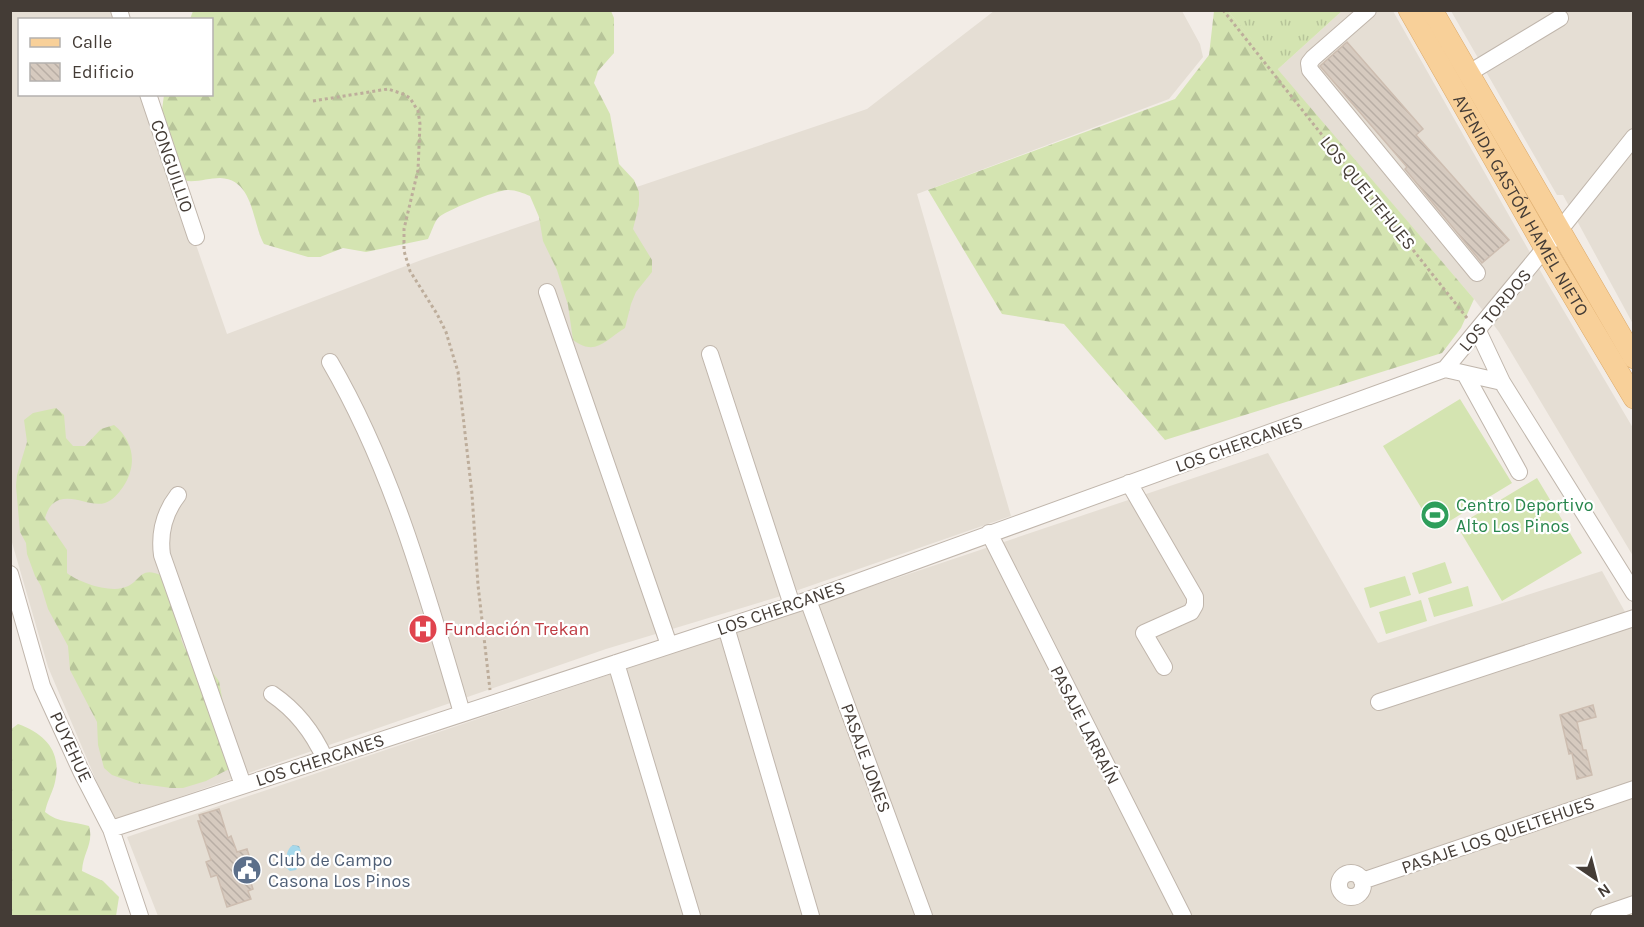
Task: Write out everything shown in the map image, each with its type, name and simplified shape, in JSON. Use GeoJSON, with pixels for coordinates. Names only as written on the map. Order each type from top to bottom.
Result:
{"type":"FeatureCollection","features":[{"type":"Feature","properties":{"kind":"main road","name":"AVENIDA GASTÓN HAMEL NIETO"},"geometry":{"type":"LineString","coordinates":[[1409,10],[1545,249],[1634,398]]}},
{"type":"Feature","properties":{"kind":"main road","name":"AVENIDA GASTÓN HAMEL NIETO"},"geometry":{"type":"LineString","coordinates":[[1432,10],[1634,358]]}},
{"type":"Feature","properties":{"kind":"street"},"geometry":{"type":"LineString","coordinates":[[1368,10],[1313,57],[1309,63],[1310,70],[1477,273]]}},
{"type":"Feature","properties":{"kind":"street"},"geometry":{"type":"LineString","coordinates":[[1469,73],[1560,18]]}},
{"type":"Feature","properties":{"kind":"street","name":"CONGUILLIO"},"geometry":{"type":"LineString","coordinates":[[149,96],[196,237]]}},
{"type":"Feature","properties":{"kind":"street","name":"LOS TORDOS"},"geometry":{"type":"LineString","coordinates":[[1446,369],[1634,137]]}},
{"type":"Feature","properties":{"kind":"street"},"geometry":{"type":"LineString","coordinates":[[547,292],[669,645]]}},
{"type":"Feature","properties":{"kind":"street"},"geometry":{"type":"LineString","coordinates":[[1478,331],[1502,382],[1634,593]]}},
{"type":"Feature","properties":{"kind":"street","name":"PASAJE JONES"},"geometry":{"type":"LineString","coordinates":[[710,354],[800,602],[924,916]]}},
{"type":"Feature","properties":{"kind":"street"},"geometry":{"type":"LineString","coordinates":[[330,362],[367,434],[394,502],[423,586],[462,713]]}},
{"type":"Feature","properties":{"kind":"street"},"geometry":{"type":"LineString","coordinates":[[1446,369],[1502,382]]}},
{"type":"Feature","properties":{"kind":"street","name":"LOS CHERCANES"},"geometry":{"type":"LineString","coordinates":[[111,829],[800,602],[1446,369]]}},
{"type":"Feature","properties":{"kind":"street"},"geometry":{"type":"LineString","coordinates":[[1465,374],[1519,472]]}},
{"type":"Feature","properties":{"kind":"street"},"geometry":{"type":"LineString","coordinates":[[1129,483],[1195,597],[1195,605],[1191,612],[1144,633],[1164,667]]}},
{"type":"Feature","properties":{"kind":"street"},"geometry":{"type":"LineString","coordinates":[[178,495],[171,504],[162,527],[162,555],[243,785]]}},
{"type":"Feature","properties":{"kind":"street","name":"PASAJE LARRAÍN"},"geometry":{"type":"LineString","coordinates":[[989,533],[1183,916]]}},
{"type":"Feature","properties":{"kind":"street","name":"PUYEHUE"},"geometry":{"type":"LineString","coordinates":[[10,574],[42,686],[81,771],[111,829],[140,916]]}},
{"type":"Feature","properties":{"kind":"street"},"geometry":{"type":"LineString","coordinates":[[1379,702],[1634,618]]}},
{"type":"Feature","properties":{"kind":"street"},"geometry":{"type":"LineString","coordinates":[[726,627],[811,916]]}},
{"type":"Feature","properties":{"kind":"street"},"geometry":{"type":"LineString","coordinates":[[616,663],[692,916]]}},
{"type":"Feature","properties":{"kind":"street"},"geometry":{"type":"LineString","coordinates":[[272,694],[302,720],[325,759]]}},
{"type":"Feature","properties":{"kind":"street","name":"PASAJE LOS QUELTEHUES"},"geometry":{"type":"LineString","coordinates":[[1362,881],[1634,789]]}},
{"type":"Feature","properties":{"kind":"street"},"geometry":{"type":"LineString","coordinates":[[1599,916],[1634,904]]}},
{"type":"Feature","properties":{"kind":"path","name":"LOS QUELTEHUES"},"geometry":{"type":"LineString","coordinates":[[1223,10],[1478,331]]}},
{"type":"Feature","properties":{"kind":"path"},"geometry":{"type":"LineString","coordinates":[[313,101],[388,89],[410,98],[418,111],[420,124],[418,170],[404,229],[404,251],[410,271],[446,332],[458,372],[472,494],[478,585],[491,704]]}},
{"type":"Feature","properties":{"kind":"shaded area"},"geometry":{"type":"Polygon","coordinates":[[[10,11],[115,11],[118,18],[18,18],[18,96],[144,96],[227,334],[424,259],[867,109],[994,11],[1182,11],[1200,44],[1203,57],[1169,99],[917,194],[1011,516],[781,596],[606,649],[113,820],[48,667],[11,539],[10,11]]]}},
{"type":"Feature","properties":{"kind":"shaded area"},"geometry":{"type":"Polygon","coordinates":[[[1342,11],[1393,11],[1545,279],[1633,428],[1633,556],[1499,332],[1474,299],[1277,70],[1342,11]]]}},
{"type":"Feature","properties":{"kind":"shaded area"},"geometry":{"type":"Polygon","coordinates":[[[1451,11],[1633,11],[1633,324],[1563,195],[1557,195],[1451,11]]]}},
{"type":"Feature","properties":{"kind":"shaded area"},"geometry":{"type":"Polygon","coordinates":[[[1268,453],[1378,643],[1602,571],[1633,626],[1633,916],[158,916],[127,837],[1268,453]]]}},
{"type":"Feature","properties":{"kind":"green space"},"geometry":{"type":"Polygon","coordinates":[[[193,11],[611,11],[614,18],[614,53],[598,71],[594,83],[610,114],[619,164],[634,180],[639,192],[639,205],[633,229],[652,260],[652,272],[636,292],[625,328],[606,342],[594,347],[581,345],[573,340],[568,305],[557,270],[543,241],[539,217],[530,196],[516,191],[493,193],[442,215],[438,218],[428,239],[366,252],[343,248],[320,257],[308,257],[264,244],[246,194],[240,186],[231,180],[220,178],[187,181],[172,163],[161,117],[164,96],[213,96],[213,18],[190,18],[193,11]]]}},
{"type":"Feature","properties":{"kind":"green space"},"geometry":{"type":"Polygon","coordinates":[[[1214,11],[1228,11],[1474,299],[1461,328],[1442,353],[1165,440],[1064,324],[1002,314],[928,190],[1175,99],[1209,55],[1214,11]]]}},
{"type":"Feature","properties":{"kind":"green space"},"geometry":{"type":"Polygon","coordinates":[[[1228,11],[1342,11],[1277,70],[1228,11]]]}},
{"type":"Feature","properties":{"kind":"green space"},"geometry":{"type":"Polygon","coordinates":[[[1460,399],[1512,483],[1435,530],[1383,446],[1460,399]]]}},
{"type":"Feature","properties":{"kind":"green space"},"geometry":{"type":"Polygon","coordinates":[[[56,408],[64,415],[66,438],[73,446],[85,446],[101,429],[114,425],[130,447],[132,463],[130,471],[123,487],[113,498],[99,504],[71,499],[59,500],[53,503],[45,518],[67,550],[67,573],[78,580],[116,589],[128,586],[144,573],[163,576],[182,628],[181,639],[185,649],[205,663],[219,681],[227,725],[231,768],[206,781],[183,788],[171,788],[135,783],[112,775],[104,768],[98,745],[97,722],[70,670],[68,646],[48,609],[27,554],[26,543],[20,532],[16,486],[27,442],[24,420],[33,413],[56,408]]]}},
{"type":"Feature","properties":{"kind":"green space"},"geometry":{"type":"Polygon","coordinates":[[[1537,478],[1582,553],[1502,601],[1457,526],[1537,478]]]}},
{"type":"Feature","properties":{"kind":"green space"},"geometry":{"type":"Polygon","coordinates":[[[1445,562],[1452,583],[1419,594],[1412,573],[1445,562]]]}},
{"type":"Feature","properties":{"kind":"green space"},"geometry":{"type":"Polygon","coordinates":[[[1405,576],[1411,595],[1370,608],[1364,588],[1405,576]]]}},
{"type":"Feature","properties":{"kind":"green space"},"geometry":{"type":"Polygon","coordinates":[[[1468,586],[1473,606],[1434,617],[1428,598],[1468,586]]]}},
{"type":"Feature","properties":{"kind":"green space"},"geometry":{"type":"Polygon","coordinates":[[[1421,600],[1427,621],[1386,634],[1379,612],[1421,600]]]}},
{"type":"Feature","properties":{"kind":"green space"},"geometry":{"type":"Polygon","coordinates":[[[18,724],[38,734],[51,747],[56,764],[56,775],[45,812],[60,820],[89,826],[90,838],[82,871],[103,881],[119,897],[116,916],[11,916],[10,730],[18,724]]]}},
{"type":"Feature","properties":{"kind":"water"},"geometry":{"type":"Polygon","coordinates":[[[293,845],[299,846],[301,851],[297,859],[298,867],[290,871],[285,867],[288,852],[293,845]]]}},
{"type":"Feature","properties":{"kind":"building"},"geometry":{"type":"Polygon","coordinates":[[[1347,42],[1423,129],[1416,135],[1509,240],[1482,263],[1405,169],[1407,167],[1320,66],[1347,42]]]}},
{"type":"Feature","properties":{"kind":"building"},"geometry":{"type":"Polygon","coordinates":[[[1593,705],[1596,717],[1577,722],[1583,750],[1586,750],[1592,775],[1577,779],[1572,753],[1569,754],[1560,715],[1593,705]]]}},
{"type":"Feature","properties":{"kind":"building"},"geometry":{"type":"Polygon","coordinates":[[[219,809],[228,838],[231,836],[237,852],[247,849],[252,865],[246,867],[253,889],[248,891],[251,899],[227,907],[217,875],[211,877],[206,862],[211,860],[198,821],[201,821],[199,815],[219,809]]]}},
{"type":"Feature","properties":{"kind":"place","name":"Centro Deportivo Alto Los Pinos"},"geometry":{"type":"Point","coordinates":[1435,515]}},
{"type":"Feature","properties":{"kind":"place","name":"Fundación Trekan"},"geometry":{"type":"Point","coordinates":[423,629]}},
{"type":"Feature","properties":{"kind":"place","name":"Club de Campo Casona Los Pinos"},"geometry":{"type":"Point","coordinates":[247,870]}}]}
